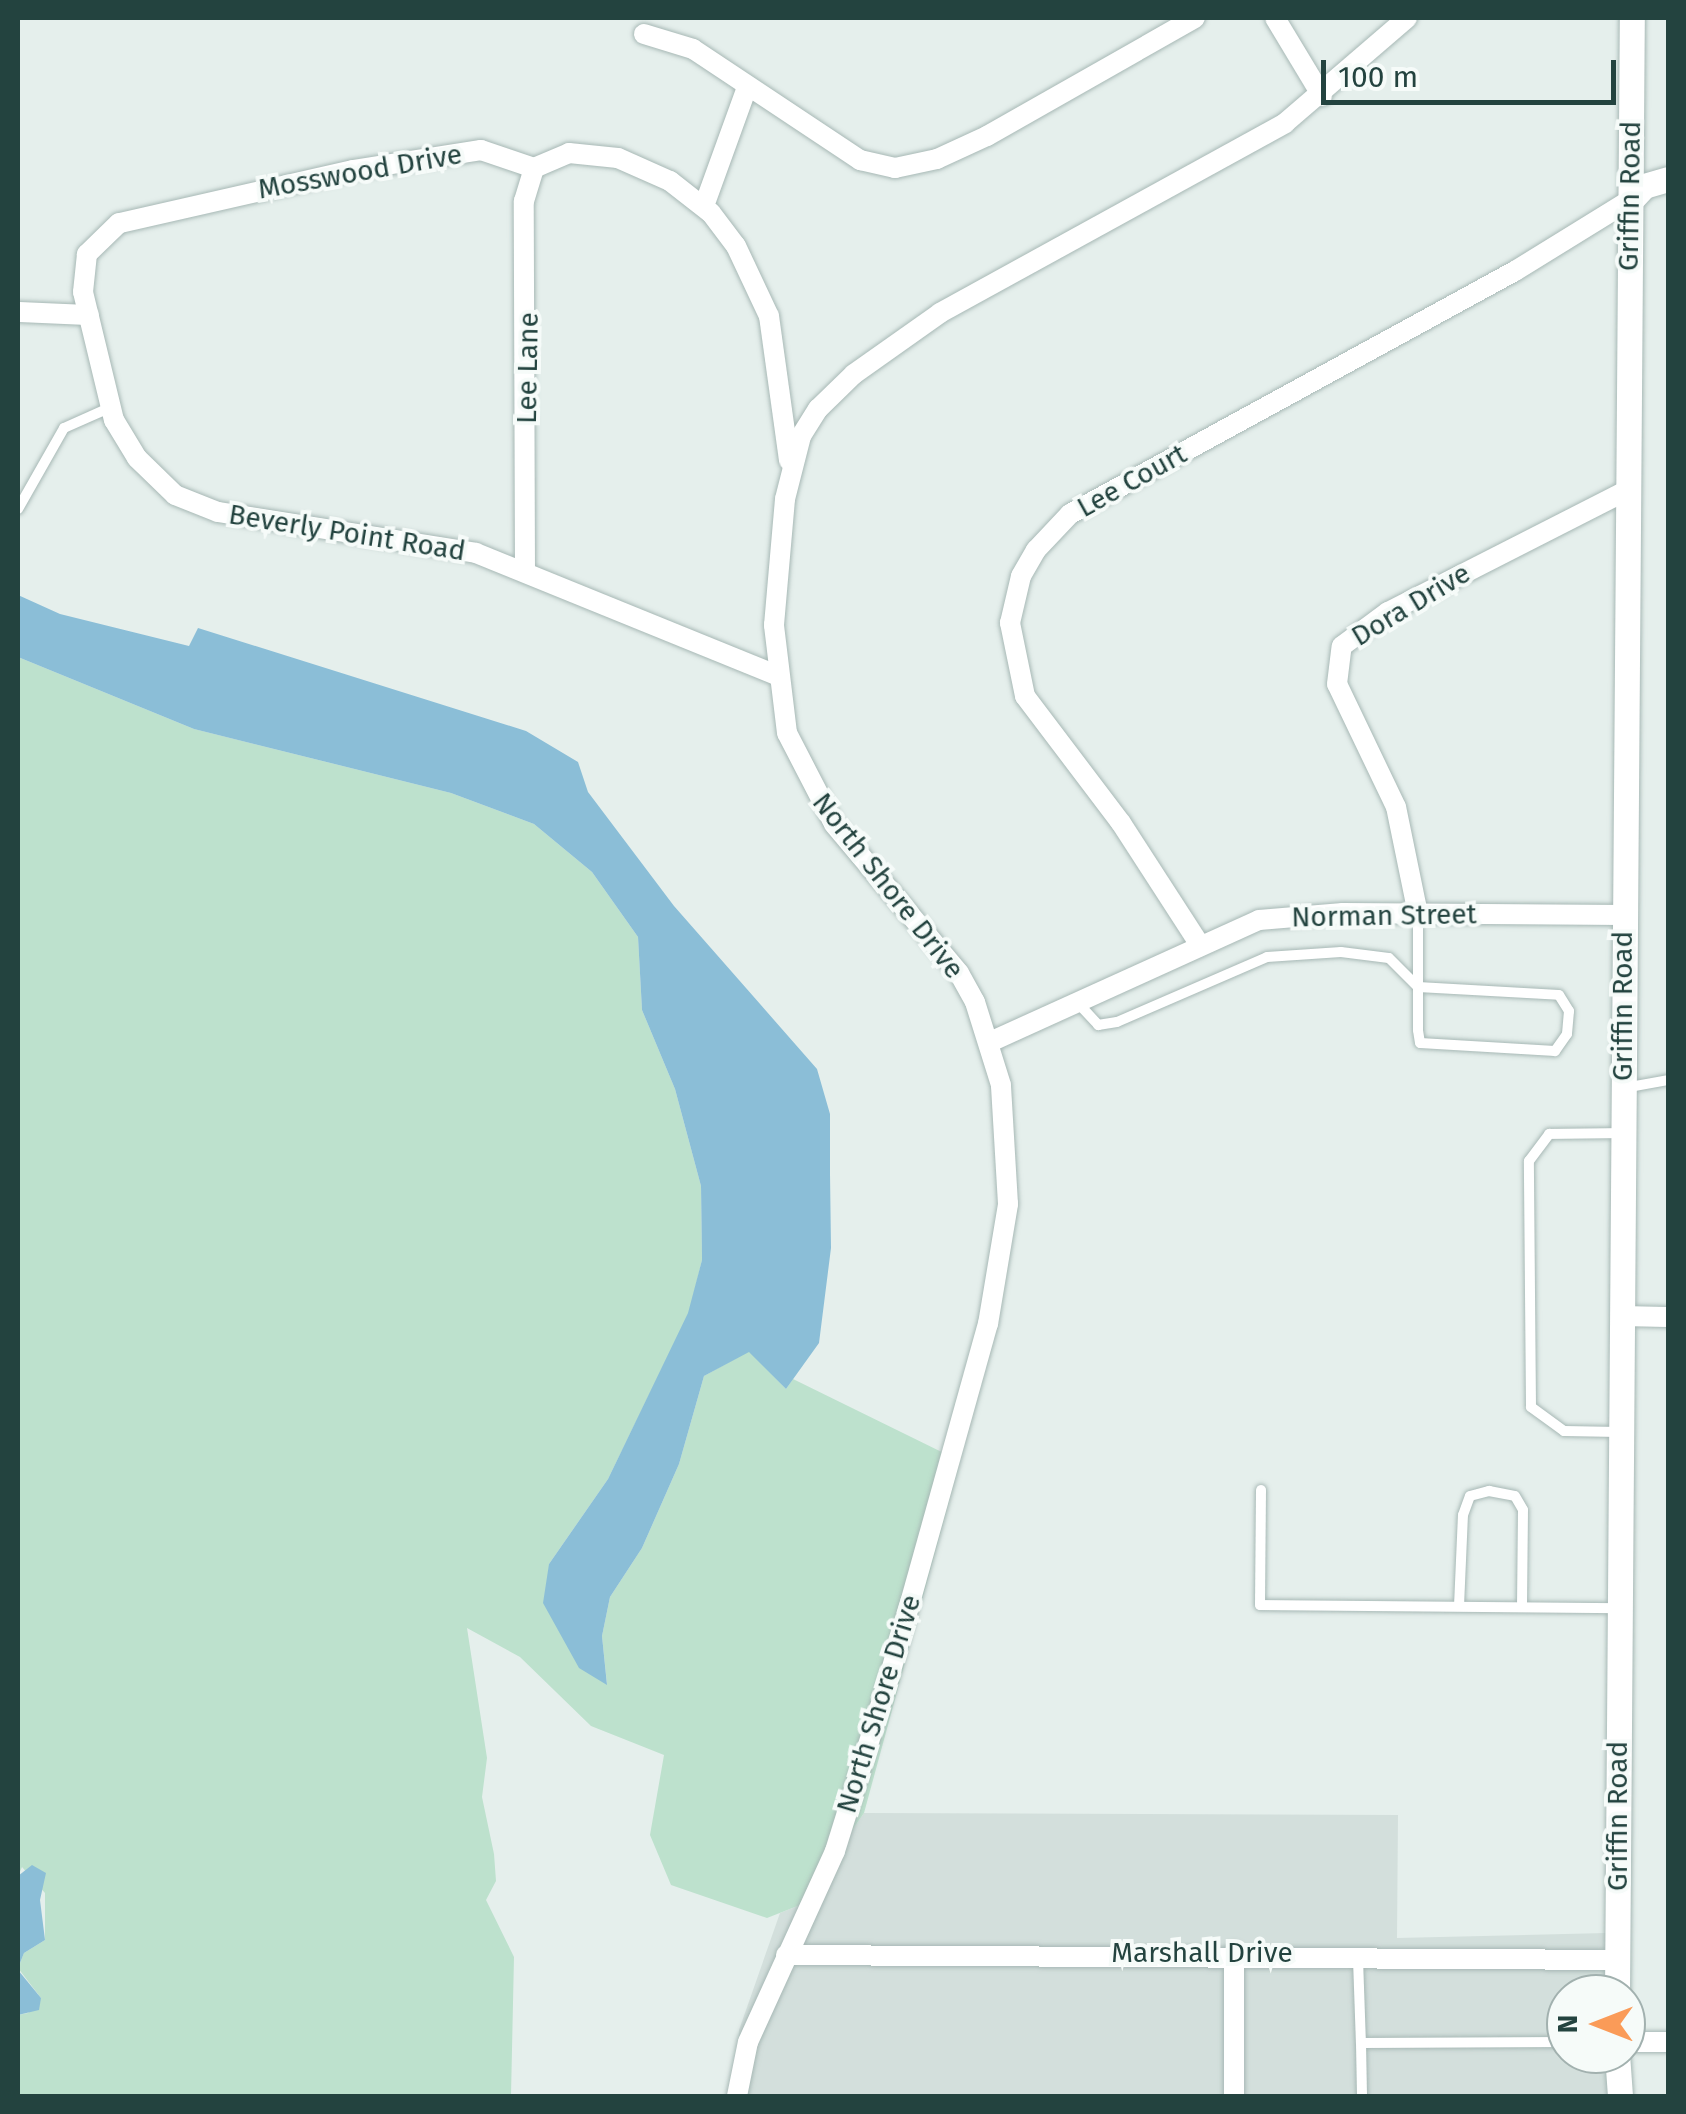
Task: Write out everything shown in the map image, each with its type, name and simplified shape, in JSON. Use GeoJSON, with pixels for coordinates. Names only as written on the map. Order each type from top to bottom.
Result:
{"type":"FeatureCollection","features":[{"type":"Feature","properties":{"kind":"street"},"geometry":{"type":"LineString","coordinates":[[644,34],[694,49],[747,87],[878,168],[912,166],[986,136],[1195,18]]}},
{"type":"Feature","properties":{"kind":"street"},"geometry":{"type":"LineString","coordinates":[[1275,18],[1322,96]]}},
{"type":"Feature","properties":{"kind":"street","name":"North Shore Drive"},"geometry":{"type":"LineString","coordinates":[[737,2096],[748,2042],[835,1851],[988,1324],[1009,1164],[990,1042],[959,973],[850,845],[808,783],[786,733],[776,675],[774,625],[790,473],[808,422],[854,374],[969,296],[1224,161],[1322,96],[1407,18]]}},
{"type":"Feature","properties":{"kind":"street","name":"Griffin Road"},"geometry":{"type":"LineString","coordinates":[[1618,1974],[1632,18]]}},
{"type":"Feature","properties":{"kind":"street"},"geometry":{"type":"LineString","coordinates":[[704,206],[747,87]]}},
{"type":"Feature","properties":{"kind":"street","name":"Mosswood Drive"},"geometry":{"type":"LineString","coordinates":[[89,316],[87,254],[119,223],[353,170],[481,150],[534,168]]}},
{"type":"Feature","properties":{"kind":"street"},"geometry":{"type":"LineString","coordinates":[[534,168],[569,153],[618,158],[670,180],[704,206],[736,246],[768,316],[790,473]]}},
{"type":"Feature","properties":{"kind":"street","name":"Lee Lane"},"geometry":{"type":"LineString","coordinates":[[525,570],[524,201],[534,168]]}},
{"type":"Feature","properties":{"kind":"street"},"geometry":{"type":"LineString","coordinates":[[1633,198],[1644,186],[1668,179]]}},
{"type":"Feature","properties":{"kind":"street","name":"Lee Court"},"geometry":{"type":"LineString","coordinates":[[1198,942],[1121,823],[1026,696],[1010,623],[1022,576],[1036,550],[1070,514],[1515,271],[1633,198]]}},
{"type":"Feature","properties":{"kind":"street"},"geometry":{"type":"LineString","coordinates":[[18,312],[89,316]]}},
{"type":"Feature","properties":{"kind":"street","name":"Beverly Point Road"},"geometry":{"type":"LineString","coordinates":[[89,316],[109,408],[137,458],[174,495],[218,512],[313,532],[420,541],[525,570],[776,675]]}},
{"type":"Feature","properties":{"kind":"street","name":"Dora Drive"},"geometry":{"type":"LineString","coordinates":[[1418,914],[1396,807],[1338,684],[1342,646],[1388,612],[1627,490]]}},
{"type":"Feature","properties":{"kind":"street","name":"Norman Street"},"geometry":{"type":"LineString","coordinates":[[990,1042],[1198,942],[1286,916],[1624,915]]}},
{"type":"Feature","properties":{"kind":"street"},"geometry":{"type":"LineString","coordinates":[[1621,1316],[1668,1317]]}},
{"type":"Feature","properties":{"kind":"street"},"geometry":{"type":"LineString","coordinates":[[1234,1953],[1234,2096]]}},
{"type":"Feature","properties":{"kind":"street","name":"Marshall Drive"},"geometry":{"type":"LineString","coordinates":[[786,1954],[1234,1953],[1618,1960]]}},
{"type":"Feature","properties":{"kind":"lane"},"geometry":{"type":"LineString","coordinates":[[18,509],[64,428],[109,408]]}},
{"type":"Feature","properties":{"kind":"lane"},"geometry":{"type":"LineString","coordinates":[[1418,914],[1418,987],[1420,1043],[1555,1051],[1567,1034],[1569,1010],[1558,995],[1418,987]]}},
{"type":"Feature","properties":{"kind":"lane"},"geometry":{"type":"LineString","coordinates":[[1076,1001],[1098,1025],[1117,1022],[1267,957],[1341,952],[1389,958],[1402,964],[1418,987]]}},
{"type":"Feature","properties":{"kind":"lane"},"geometry":{"type":"LineString","coordinates":[[1623,1088],[1668,1080]]}},
{"type":"Feature","properties":{"kind":"lane"},"geometry":{"type":"LineString","coordinates":[[1621,1432],[1562,1430],[1531,1407],[1526,1366],[1528,1161],[1550,1134],[1623,1132]]}},
{"type":"Feature","properties":{"kind":"lane"},"geometry":{"type":"LineString","coordinates":[[1261,1490],[1260,1605],[1619,1608]]}},
{"type":"Feature","properties":{"kind":"lane"},"geometry":{"type":"LineString","coordinates":[[1459,1606],[1462,1515],[1470,1496],[1489,1491],[1515,1496],[1523,1510],[1522,1607]]}},
{"type":"Feature","properties":{"kind":"lane"},"geometry":{"type":"LineString","coordinates":[[1358,1955],[1362,2096]]}},
{"type":"Feature","properties":{"kind":"lane"},"geometry":{"type":"LineString","coordinates":[[1361,2043],[1546,2042]]}},
{"type":"Feature","properties":{"kind":"shaded area"},"geometry":{"type":"Polygon","coordinates":[[[864,1813],[1398,1815],[1397,1938],[1606,1933],[1606,1974],[1546,1974],[1546,2074],[1607,2074],[1609,2096],[737,2096],[739,2030],[780,1913],[800,1905],[864,1813]]]}},
{"type":"Feature","properties":{"kind":"green space"},"geometry":{"type":"Polygon","coordinates":[[[18,657],[194,729],[451,793],[534,824],[592,872],[638,937],[642,1010],[675,1089],[701,1186],[702,1260],[689,1313],[608,1479],[549,1564],[607,1684],[602,1636],[610,1597],[642,1548],[679,1464],[704,1376],[749,1351],[786,1389],[793,1379],[960,1461],[864,1813],[800,1905],[767,1918],[671,1885],[650,1835],[664,1755],[591,1726],[520,1657],[467,1628],[487,1758],[482,1797],[496,1881],[486,1900],[514,1957],[511,2096],[18,2096],[18,2015],[28,2013],[41,1998],[18,1968],[24,1953],[45,1940],[45,1893],[22,1867],[18,1876],[18,657]]]}},
{"type":"Feature","properties":{"kind":"water"},"geometry":{"type":"Polygon","coordinates":[[[18,595],[60,614],[189,646],[198,628],[526,731],[578,762],[588,792],[674,906],[817,1069],[830,1114],[831,1248],[819,1343],[786,1389],[749,1352],[704,1376],[679,1464],[642,1548],[610,1597],[602,1636],[607,1685],[579,1668],[543,1603],[549,1564],[608,1479],[688,1313],[702,1260],[701,1186],[675,1089],[642,1010],[638,937],[592,872],[534,824],[451,793],[194,729],[18,657],[18,595]]]}},
{"type":"Feature","properties":{"kind":"water"},"geometry":{"type":"Polygon","coordinates":[[[32,1865],[46,1873],[40,1900],[45,1940],[24,1953],[18,1968],[18,1876],[32,1865]]]}},
{"type":"Feature","properties":{"kind":"water"},"geometry":{"type":"Polygon","coordinates":[[[18,1970],[41,1998],[39,2010],[18,2015],[18,1970]]]}}]}
